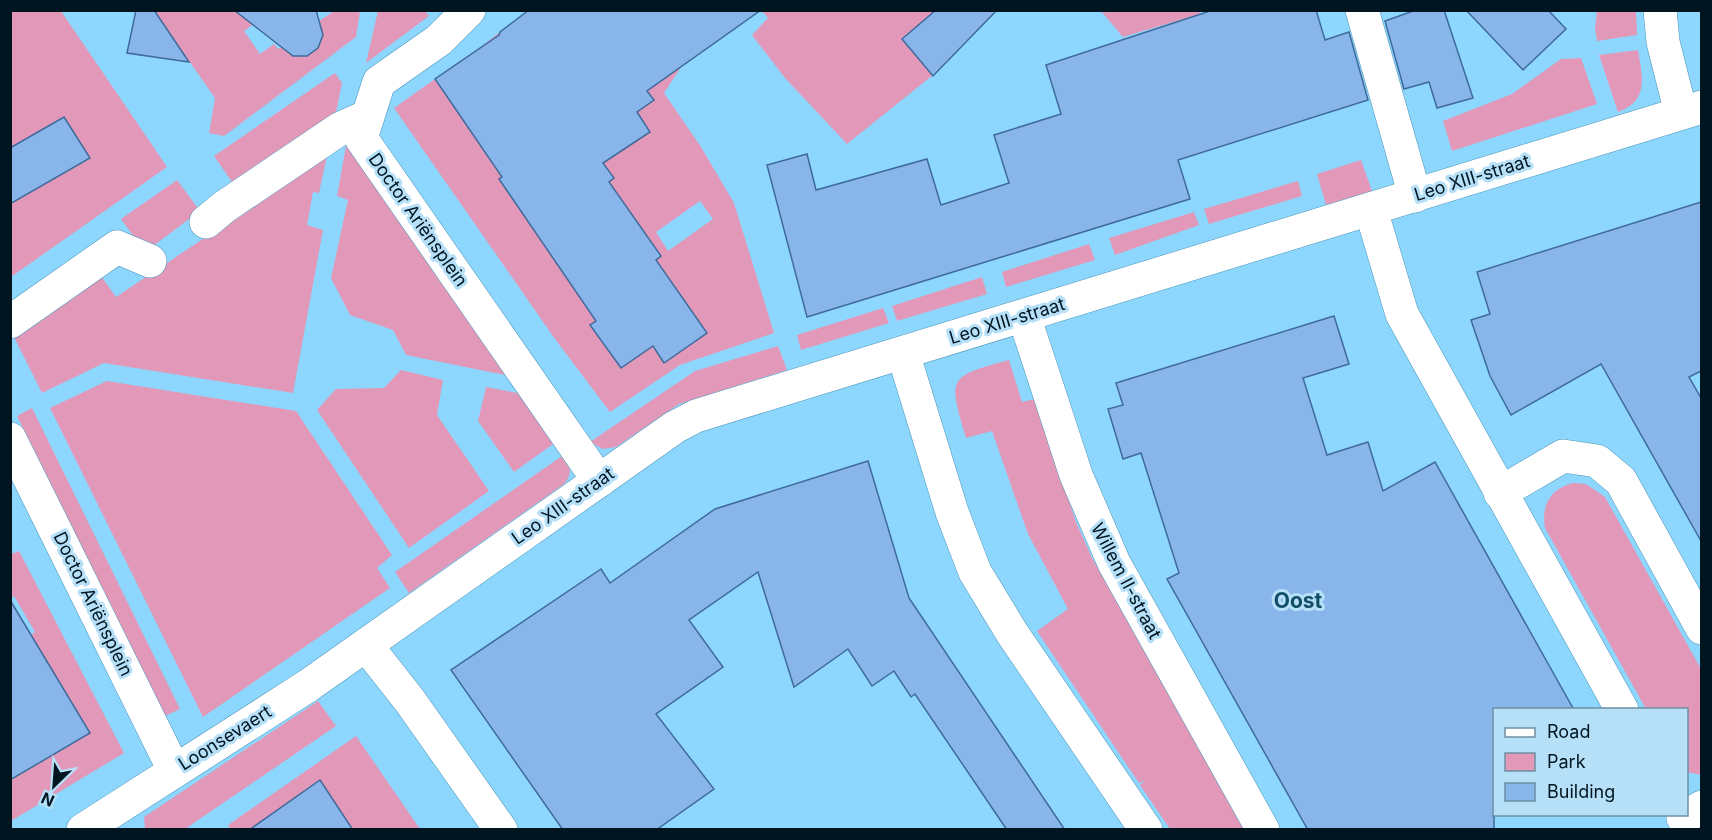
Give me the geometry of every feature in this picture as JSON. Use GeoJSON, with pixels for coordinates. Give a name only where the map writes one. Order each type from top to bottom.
{"type":"FeatureCollection","features":[{"type":"Feature","properties":{"kind":"street"},"geometry":{"type":"LineString","coordinates":[[1362,10],[1415,196]]}},
{"type":"Feature","properties":{"kind":"street"},"geometry":{"type":"LineString","coordinates":[[1660,10],[1663,42],[1691,110]]}},
{"type":"Feature","properties":{"kind":"street"},"geometry":{"type":"LineString","coordinates":[[206,222],[224,207],[341,128],[368,116],[379,82],[440,40],[464,12]]}},
{"type":"Feature","properties":{"kind":"street","name":"Leo XIII-straat"},"geometry":{"type":"LineString","coordinates":[[366,645],[675,427],[696,416],[1691,110]]}},
{"type":"Feature","properties":{"kind":"street","name":"Doctor Ariënsplein"},"geometry":{"type":"LineString","coordinates":[[368,116],[361,138],[599,481]]}},
{"type":"Feature","properties":{"kind":"street"},"geometry":{"type":"LineString","coordinates":[[1371,210],[1402,314],[1621,708]]}},
{"type":"Feature","properties":{"kind":"street"},"geometry":{"type":"LineString","coordinates":[[10,322],[117,247],[150,261]]}},
{"type":"Feature","properties":{"kind":"street","name":"Willem II-straat"},"geometry":{"type":"LineString","coordinates":[[1024,316],[1076,475],[1114,564],[1263,830]]}},
{"type":"Feature","properties":{"kind":"street"},"geometry":{"type":"LineString","coordinates":[[903,353],[952,512],[975,572],[1012,633],[1146,830]]}},
{"type":"Feature","properties":{"kind":"street","name":"Doctor Ariënsplein"},"geometry":{"type":"LineString","coordinates":[[10,439],[174,770]]}},
{"type":"Feature","properties":{"kind":"street"},"geometry":{"type":"LineString","coordinates":[[1500,493],[1563,456],[1597,461],[1621,481],[1701,628]]}},
{"type":"Feature","properties":{"kind":"street"},"geometry":{"type":"LineString","coordinates":[[366,645],[410,701],[501,830]]}},
{"type":"Feature","properties":{"kind":"street","name":"Loonsevaert"},"geometry":{"type":"LineString","coordinates":[[83,830],[309,685],[366,645]]}},
{"type":"Feature","properties":{"kind":"green space"},"geometry":{"type":"Polygon","coordinates":[[[1198,10],[1200,14],[1123,37],[1101,11],[1198,10]]]}},
{"type":"Feature","properties":{"kind":"green space"},"geometry":{"type":"Polygon","coordinates":[[[10,11],[61,11],[167,167],[11,277],[10,11]]]}},
{"type":"Feature","properties":{"kind":"green space"},"geometry":{"type":"Polygon","coordinates":[[[154,11],[251,11],[258,21],[244,31],[260,54],[274,44],[278,49],[282,47],[306,56],[315,49],[320,41],[319,21],[334,11],[360,11],[356,37],[224,136],[209,133],[215,98],[154,11]]]}},
{"type":"Feature","properties":{"kind":"green space"},"geometry":{"type":"Polygon","coordinates":[[[378,11],[425,11],[429,16],[366,63],[378,11]]]}},
{"type":"Feature","properties":{"kind":"green space"},"geometry":{"type":"Polygon","coordinates":[[[762,11],[947,11],[919,25],[902,38],[933,75],[847,144],[785,78],[752,35],[768,18],[762,11]]]}},
{"type":"Feature","properties":{"kind":"green space"},"geometry":{"type":"Polygon","coordinates":[[[1597,11],[1636,11],[1637,35],[1597,41],[1595,28],[1597,11]]]}},
{"type":"Feature","properties":{"kind":"green space"},"geometry":{"type":"Polygon","coordinates":[[[500,32],[499,36],[683,64],[664,93],[701,147],[734,203],[774,333],[680,365],[610,412],[555,339],[394,108],[435,79],[464,121],[473,53],[500,32]],[[646,89],[598,152],[612,157],[649,132],[637,112],[654,100],[646,89]],[[547,146],[499,179],[511,198],[560,164],[547,146]],[[700,201],[656,232],[668,251],[713,219],[700,201]],[[684,299],[611,310],[591,325],[653,346],[664,363],[707,333],[684,299]]]}},
{"type":"Feature","properties":{"kind":"green space"},"geometry":{"type":"Polygon","coordinates":[[[1638,50],[1642,86],[1635,101],[1618,112],[1599,55],[1638,50]]]}},
{"type":"Feature","properties":{"kind":"green space"},"geometry":{"type":"Polygon","coordinates":[[[1581,58],[1597,104],[1452,151],[1443,121],[1512,94],[1561,59],[1581,58]]]}},
{"type":"Feature","properties":{"kind":"green space"},"geometry":{"type":"Polygon","coordinates":[[[335,73],[342,83],[336,113],[232,182],[214,156],[335,73]]]}},
{"type":"Feature","properties":{"kind":"green space"},"geometry":{"type":"Polygon","coordinates":[[[347,140],[510,376],[406,355],[393,330],[350,315],[331,278],[348,200],[337,196],[347,140]]]}},
{"type":"Feature","properties":{"kind":"green space"},"geometry":{"type":"Polygon","coordinates":[[[327,156],[319,193],[313,192],[307,225],[323,230],[293,393],[104,363],[42,393],[14,337],[101,276],[116,297],[327,156]]]}},
{"type":"Feature","properties":{"kind":"green space"},"geometry":{"type":"Polygon","coordinates":[[[1361,160],[1372,191],[1326,205],[1317,174],[1361,160]]]}},
{"type":"Feature","properties":{"kind":"green space"},"geometry":{"type":"Polygon","coordinates":[[[177,180],[200,211],[145,252],[121,219],[177,180]]]}},
{"type":"Feature","properties":{"kind":"green space"},"geometry":{"type":"Polygon","coordinates":[[[1298,181],[1302,196],[1209,224],[1204,209],[1298,181]]]}},
{"type":"Feature","properties":{"kind":"green space"},"geometry":{"type":"Polygon","coordinates":[[[1194,212],[1199,225],[1115,255],[1109,238],[1194,212]]]}},
{"type":"Feature","properties":{"kind":"green space"},"geometry":{"type":"Polygon","coordinates":[[[1089,244],[1095,260],[1006,287],[1002,272],[1089,244]]]}},
{"type":"Feature","properties":{"kind":"green space"},"geometry":{"type":"Polygon","coordinates":[[[982,277],[987,294],[897,321],[892,306],[982,277]]]}},
{"type":"Feature","properties":{"kind":"green space"},"geometry":{"type":"Polygon","coordinates":[[[883,308],[889,323],[801,350],[797,335],[883,308]]]}},
{"type":"Feature","properties":{"kind":"green space"},"geometry":{"type":"Polygon","coordinates":[[[778,346],[787,370],[679,404],[616,447],[603,449],[590,442],[695,371],[778,346]]]}},
{"type":"Feature","properties":{"kind":"green space"},"geometry":{"type":"Polygon","coordinates":[[[1009,360],[1022,402],[1035,399],[1076,522],[1092,558],[1245,829],[1170,829],[1140,785],[1145,780],[1139,783],[1037,631],[1068,609],[1028,534],[992,431],[966,438],[956,402],[955,391],[963,376],[1009,360]]]}},
{"type":"Feature","properties":{"kind":"green space"},"geometry":{"type":"Polygon","coordinates":[[[401,370],[443,380],[437,415],[489,491],[409,548],[317,410],[336,389],[384,388],[401,370]]]}},
{"type":"Feature","properties":{"kind":"green space"},"geometry":{"type":"Polygon","coordinates":[[[107,381],[296,411],[392,555],[377,568],[390,588],[203,717],[50,408],[107,381]]]}},
{"type":"Feature","properties":{"kind":"green space"},"geometry":{"type":"Polygon","coordinates":[[[486,387],[523,394],[556,442],[514,472],[478,421],[486,387]]]}},
{"type":"Feature","properties":{"kind":"green space"},"geometry":{"type":"Polygon","coordinates":[[[32,408],[180,709],[165,716],[17,416],[32,408]]]}},
{"type":"Feature","properties":{"kind":"green space"},"geometry":{"type":"Polygon","coordinates":[[[565,454],[570,470],[569,477],[564,484],[409,593],[395,572],[565,454]]]}},
{"type":"Feature","properties":{"kind":"green space"},"geometry":{"type":"Polygon","coordinates":[[[1573,483],[1586,484],[1605,497],[1701,669],[1701,775],[1688,772],[1688,708],[1645,708],[1545,528],[1546,505],[1558,489],[1573,483]]]}},
{"type":"Feature","properties":{"kind":"green space"},"geometry":{"type":"Polygon","coordinates":[[[19,551],[124,753],[11,821],[10,758],[20,774],[90,733],[57,678],[11,705],[11,646],[35,632],[14,596],[11,598],[11,554],[19,551]]]}},
{"type":"Feature","properties":{"kind":"green space"},"geometry":{"type":"Polygon","coordinates":[[[318,701],[336,726],[185,829],[145,829],[144,817],[318,701]]]}},
{"type":"Feature","properties":{"kind":"green space"},"geometry":{"type":"Polygon","coordinates":[[[356,736],[420,829],[231,830],[228,825],[356,736]]]}},
{"type":"Feature","properties":{"kind":"building"},"geometry":{"type":"Polygon","coordinates":[[[136,10],[154,10],[189,62],[127,53],[136,10]]]}},
{"type":"Feature","properties":{"kind":"building"},"geometry":{"type":"Polygon","coordinates":[[[234,10],[316,10],[323,35],[318,48],[307,56],[293,56],[234,10]]]}},
{"type":"Feature","properties":{"kind":"building"},"geometry":{"type":"Polygon","coordinates":[[[529,10],[761,10],[647,91],[654,100],[637,112],[650,132],[603,163],[614,178],[609,182],[661,256],[656,260],[707,333],[664,363],[653,346],[621,368],[590,325],[596,321],[499,179],[502,177],[435,79],[499,35],[529,10]]]}},
{"type":"Feature","properties":{"kind":"building"},"geometry":{"type":"Polygon","coordinates":[[[936,10],[997,10],[933,76],[902,39],[936,10]]]}},
{"type":"Feature","properties":{"kind":"building"},"geometry":{"type":"Polygon","coordinates":[[[1213,10],[1316,10],[1325,40],[1349,32],[1368,100],[1178,160],[1190,199],[807,317],[767,165],[807,154],[816,190],[927,159],[941,205],[1009,183],[994,135],[1061,114],[1046,65],[1213,10]]]}},
{"type":"Feature","properties":{"kind":"building"},"geometry":{"type":"Polygon","coordinates":[[[1416,10],[1444,10],[1473,98],[1437,108],[1429,82],[1404,89],[1385,21],[1416,10]]]}},
{"type":"Feature","properties":{"kind":"building"},"geometry":{"type":"Polygon","coordinates":[[[1466,10],[1548,10],[1566,29],[1523,70],[1466,10]]]}},
{"type":"Feature","properties":{"kind":"building"},"geometry":{"type":"Polygon","coordinates":[[[64,117],[90,158],[10,204],[10,148],[64,117]]]}},
{"type":"Feature","properties":{"kind":"building"},"geometry":{"type":"Polygon","coordinates":[[[1701,202],[1701,371],[1689,377],[1701,398],[1701,541],[1601,364],[1511,415],[1490,376],[1471,320],[1490,314],[1477,272],[1701,202]]]}},
{"type":"Feature","properties":{"kind":"building"},"geometry":{"type":"Polygon","coordinates":[[[1334,316],[1349,364],[1303,378],[1327,455],[1368,442],[1383,491],[1435,462],[1573,708],[1493,708],[1494,830],[1308,830],[1167,579],[1179,573],[1141,453],[1123,459],[1108,409],[1123,405],[1116,383],[1334,316]]]}},
{"type":"Feature","properties":{"kind":"building"},"geometry":{"type":"Polygon","coordinates":[[[868,461],[909,598],[1065,830],[1007,830],[915,694],[911,697],[894,671],[872,686],[848,649],[794,687],[758,572],[689,620],[723,667],[656,714],[714,789],[656,830],[563,830],[451,670],[601,569],[610,583],[715,509],[868,461]]]}},
{"type":"Feature","properties":{"kind":"building"},"geometry":{"type":"Polygon","coordinates":[[[10,600],[90,733],[10,780],[10,600]]]}},
{"type":"Feature","properties":{"kind":"building"},"geometry":{"type":"Polygon","coordinates":[[[320,780],[353,830],[249,830],[320,780]]]}},
{"type":"Feature","properties":{"kind":"district","name":"Oost"},"geometry":{"type":"Point","coordinates":[1298,601]}}]}
